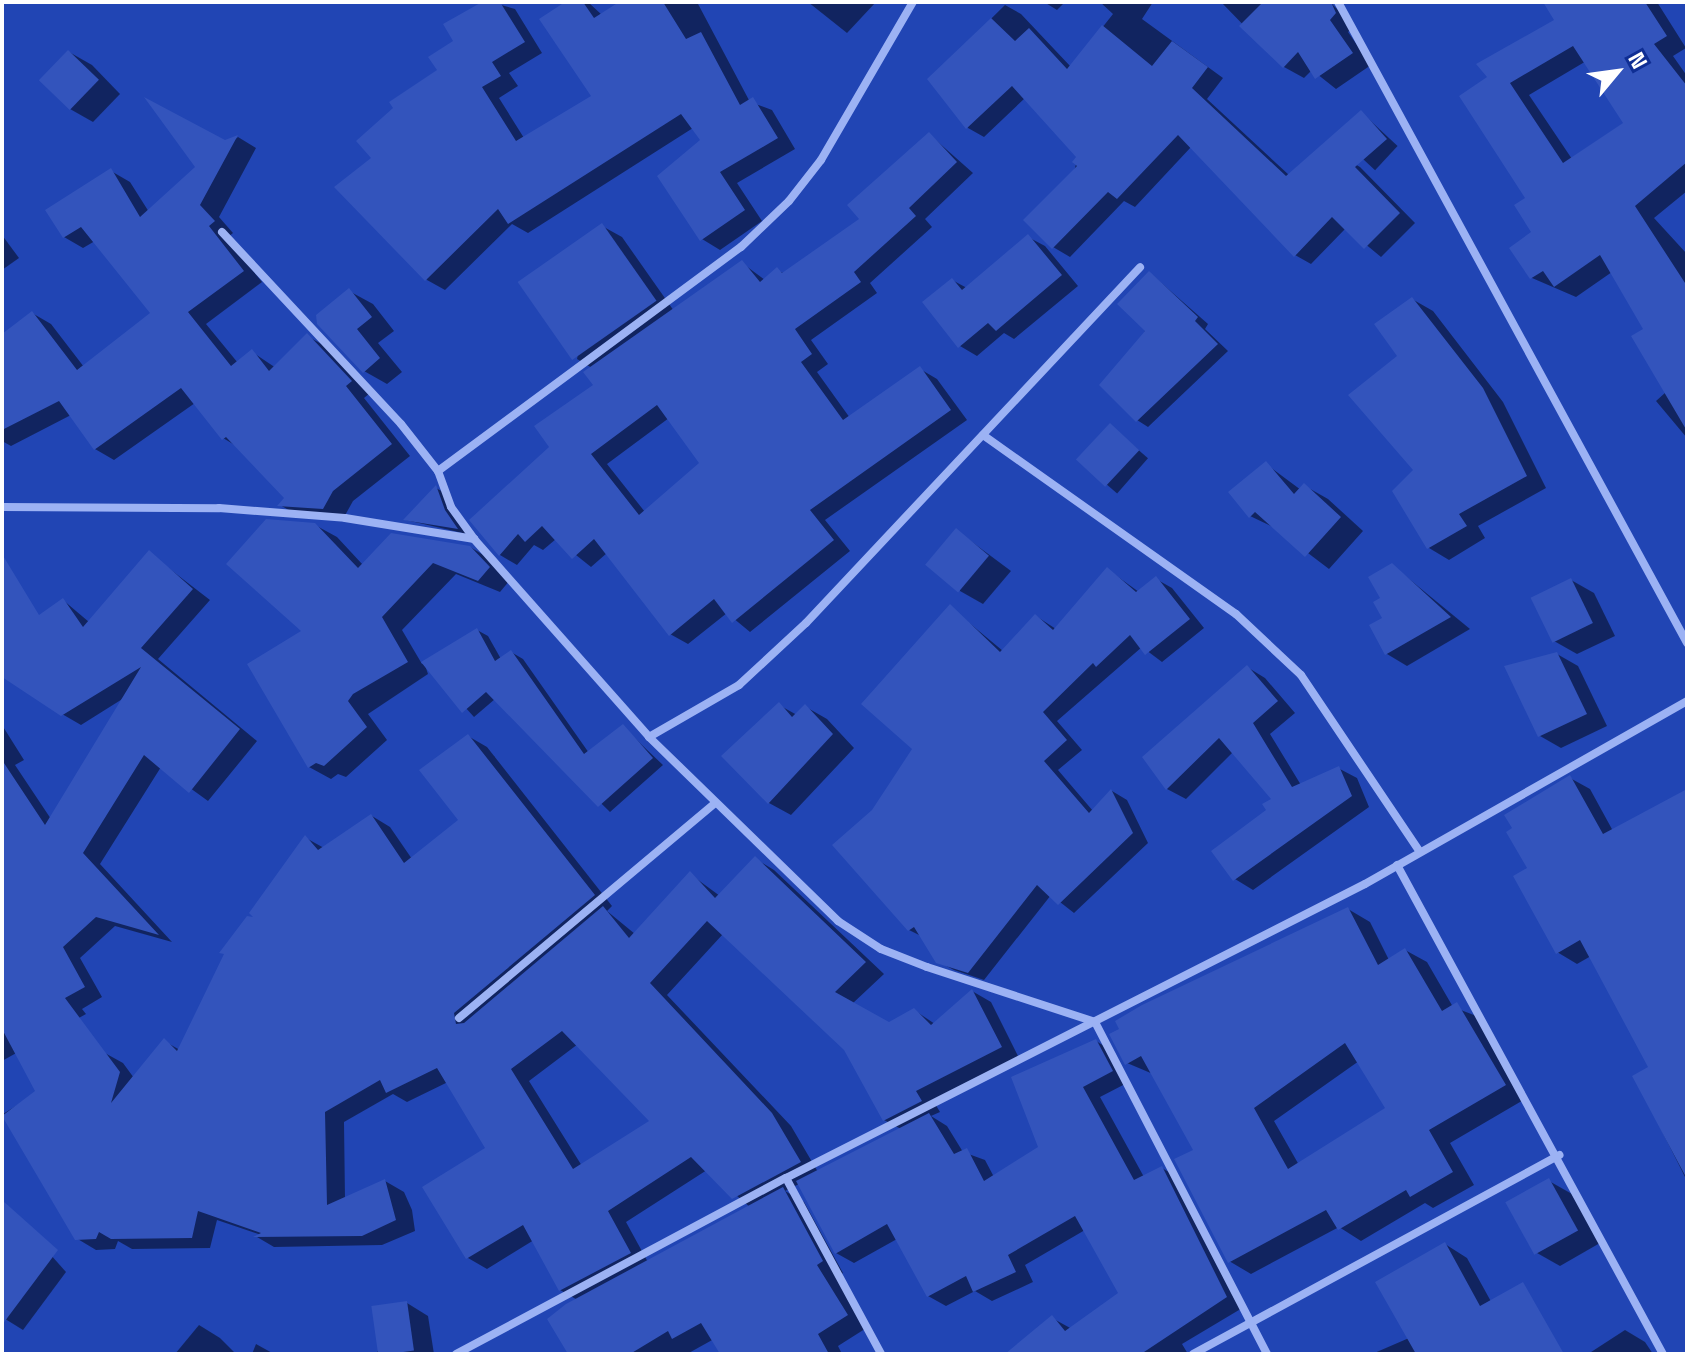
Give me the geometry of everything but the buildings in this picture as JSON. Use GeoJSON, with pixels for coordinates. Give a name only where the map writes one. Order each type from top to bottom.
{"type":"FeatureCollection","features":[{"type":"Feature","properties":{"kind":"street"},"geometry":{"type":"LineString","coordinates":[[438,471],[741,247],[789,201],[821,160],[913,2]]}},
{"type":"Feature","properties":{"kind":"street"},"geometry":{"type":"LineString","coordinates":[[1338,2],[1687,641]]}},
{"type":"Feature","properties":{"kind":"street"},"geometry":{"type":"LineString","coordinates":[[222,232],[355,371],[438,471],[451,507],[474,539],[649,737],[838,921],[881,949],[1095,1022],[1267,1354]]}},
{"type":"Feature","properties":{"kind":"street"},"geometry":{"type":"LineString","coordinates":[[649,737],[739,685],[806,623],[1140,267]]}},
{"type":"Feature","properties":{"kind":"street"},"geometry":{"type":"LineString","coordinates":[[983,435],[1236,614],[1301,675],[1420,852]]}},
{"type":"Feature","properties":{"kind":"street"},"geometry":{"type":"LineString","coordinates":[[2,507],[219,508],[345,518],[474,539]]}},
{"type":"Feature","properties":{"kind":"street"},"geometry":{"type":"LineString","coordinates":[[456,1354],[786,1178],[1397,865],[1687,701]]}},
{"type":"Feature","properties":{"kind":"street"},"geometry":{"type":"LineString","coordinates":[[459,1018],[715,803]]}},
{"type":"Feature","properties":{"kind":"street"},"geometry":{"type":"LineString","coordinates":[[1397,865],[1559,1155],[1663,1354]]}},
{"type":"Feature","properties":{"kind":"street"},"geometry":{"type":"LineString","coordinates":[[1193,1354],[1559,1155]]}},
{"type":"Feature","properties":{"kind":"street"},"geometry":{"type":"LineString","coordinates":[[786,1178],[881,1354]]}},
{"type":"Feature","properties":{"kind":"shaded area"},"geometry":{"type":"Polygon","coordinates":[[[2,2],[1687,2],[1687,1354],[2,1354],[2,2]]]}}]}
